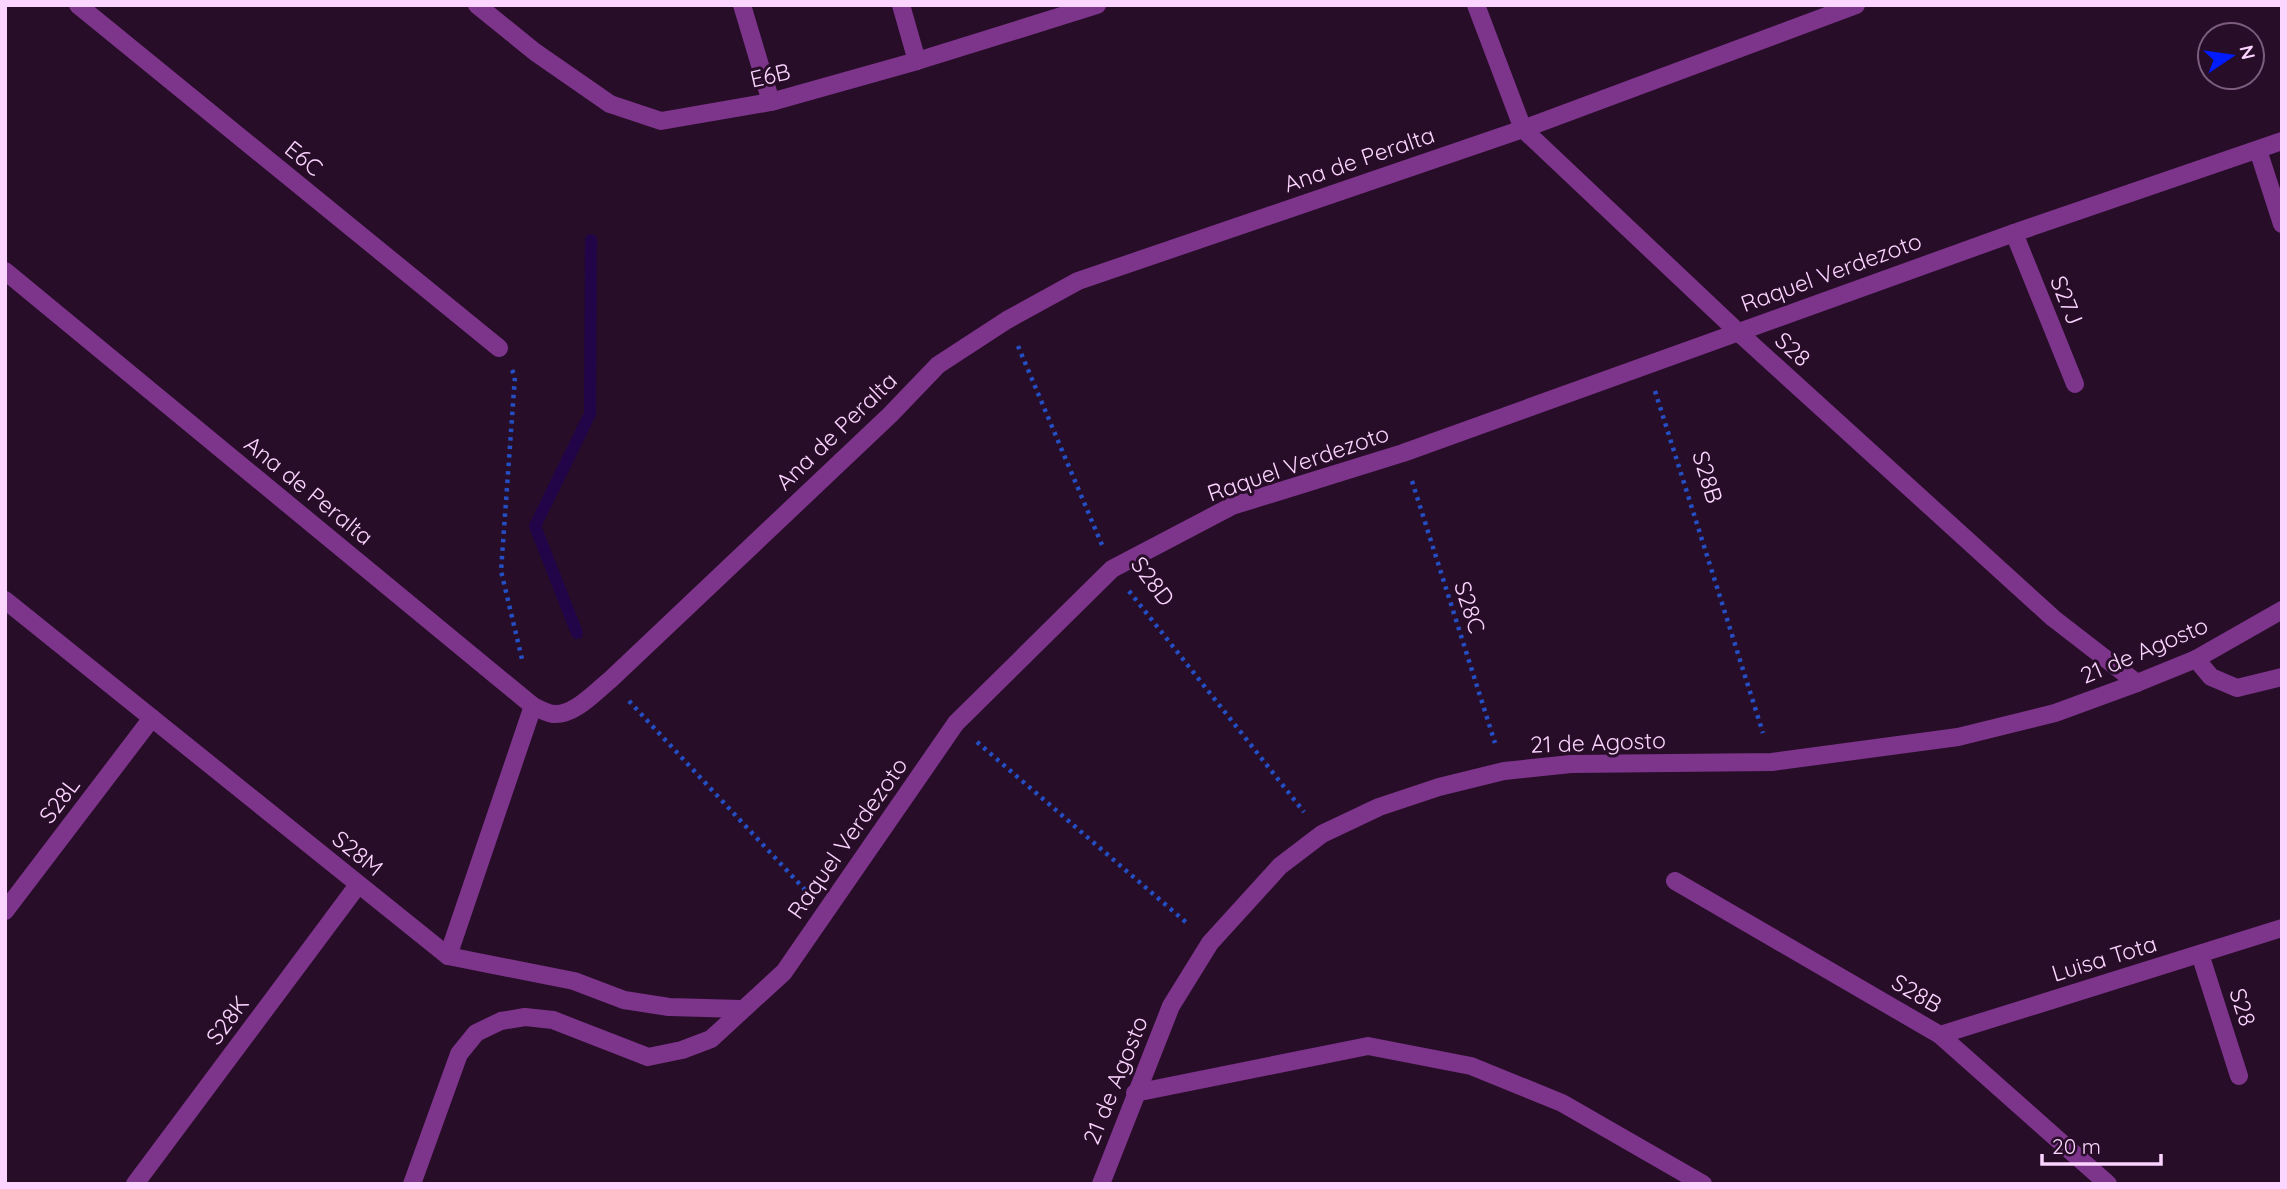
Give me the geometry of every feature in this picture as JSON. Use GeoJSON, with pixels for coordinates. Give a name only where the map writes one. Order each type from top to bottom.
{"type":"FeatureCollection","features":[{"type":"Feature","properties":{"kind":"street","name":"E6C"},"geometry":{"type":"LineString","coordinates":[[78,5],[499,348]]}},
{"type":"Feature","properties":{"kind":"street","name":"E6B"},"geometry":{"type":"LineString","coordinates":[[477,5],[536,52],[610,104],[661,121],[771,102],[917,61],[1097,5]]}},
{"type":"Feature","properties":{"kind":"street"},"geometry":{"type":"LineString","coordinates":[[742,5],[771,102]]}},
{"type":"Feature","properties":{"kind":"street"},"geometry":{"type":"LineString","coordinates":[[901,5],[917,61]]}},
{"type":"Feature","properties":{"kind":"street","name":"S28"},"geometry":{"type":"LineString","coordinates":[[1476,5],[1523,129],[1737,331],[2053,618],[2137,683]]}},
{"type":"Feature","properties":{"kind":"street","name":"Ana de Peralta"},"geometry":{"type":"LineString","coordinates":[[5,271],[533,706],[550,714],[562,714],[610,680],[890,415],[937,365],[1007,320],[1078,281],[1523,129],[1856,5]]}},
{"type":"Feature","properties":{"kind":"street","name":"Raquel Verdezoto"},"geometry":{"type":"LineString","coordinates":[[412,1184],[459,1054],[476,1033],[501,1021],[525,1017],[553,1020],[648,1057],[711,1040],[741,1009],[784,972],[956,723],[1112,569],[1232,506],[1403,453],[1648,366],[1737,331],[2282,141]]}},
{"type":"Feature","properties":{"kind":"street"},"geometry":{"type":"LineString","coordinates":[[2258,150],[2282,224]]}},
{"type":"Feature","properties":{"kind":"street","name":"S27J"},"geometry":{"type":"LineString","coordinates":[[2014,233],[2075,384]]}},
{"type":"Feature","properties":{"kind":"street","name":"S28M"},"geometry":{"type":"LineString","coordinates":[[5,600],[448,956],[574,981],[624,1000],[669,1007],[741,1009]]}},
{"type":"Feature","properties":{"kind":"street","name":"21 de Agosto"},"geometry":{"type":"LineString","coordinates":[[1101,1184],[1171,1006],[1210,943],[1280,866],[1322,835],[1391,803],[1438,787],[1504,771],[1571,764],[1772,762],[1958,737],[2055,713],[2137,683],[2196,659],[2282,610]]}},
{"type":"Feature","properties":{"kind":"street"},"geometry":{"type":"LineString","coordinates":[[2196,659],[2211,677],[2237,688],[2282,677]]}},
{"type":"Feature","properties":{"kind":"street"},"geometry":{"type":"LineString","coordinates":[[448,956],[533,706]]}},
{"type":"Feature","properties":{"kind":"street","name":"S28L"},"geometry":{"type":"LineString","coordinates":[[5,911],[152,719]]}},
{"type":"Feature","properties":{"kind":"street","name":"S28B"},"geometry":{"type":"LineString","coordinates":[[1675,881],[1940,1035],[2108,1184]]}},
{"type":"Feature","properties":{"kind":"street","name":"S28K"},"geometry":{"type":"LineString","coordinates":[[135,1184],[358,885]]}},
{"type":"Feature","properties":{"kind":"street","name":"Luisa Tota"},"geometry":{"type":"LineString","coordinates":[[1940,1035],[2282,928]]}},
{"type":"Feature","properties":{"kind":"street","name":"S28"},"geometry":{"type":"LineString","coordinates":[[2200,954],[2239,1076]]}},
{"type":"Feature","properties":{"kind":"street"},"geometry":{"type":"LineString","coordinates":[[1135,1093],[1368,1046],[1471,1066],[1539,1094],[1573,1110],[1703,1184]]}},
{"type":"Feature","properties":{"kind":"path","name":"S28D"},"geometry":{"type":"LineString","coordinates":[[1007,320],[1112,569],[1322,835]]}},
{"type":"Feature","properties":{"kind":"path"},"geometry":{"type":"LineString","coordinates":[[499,348],[515,376],[501,571],[533,706]]}},
{"type":"Feature","properties":{"kind":"path","name":"S28B"},"geometry":{"type":"LineString","coordinates":[[1648,366],[1772,762]]}},
{"type":"Feature","properties":{"kind":"path","name":"S28C"},"geometry":{"type":"LineString","coordinates":[[1403,453],[1504,771]]}},
{"type":"Feature","properties":{"kind":"path"},"geometry":{"type":"LineString","coordinates":[[610,680],[826,913]]}},
{"type":"Feature","properties":{"kind":"path"},"geometry":{"type":"LineString","coordinates":[[956,723],[1210,943]]}},
{"type":"Feature","properties":{"kind":"waterway"},"geometry":{"type":"LineString","coordinates":[[577,633],[535,526],[590,414],[591,240]]}}]}
